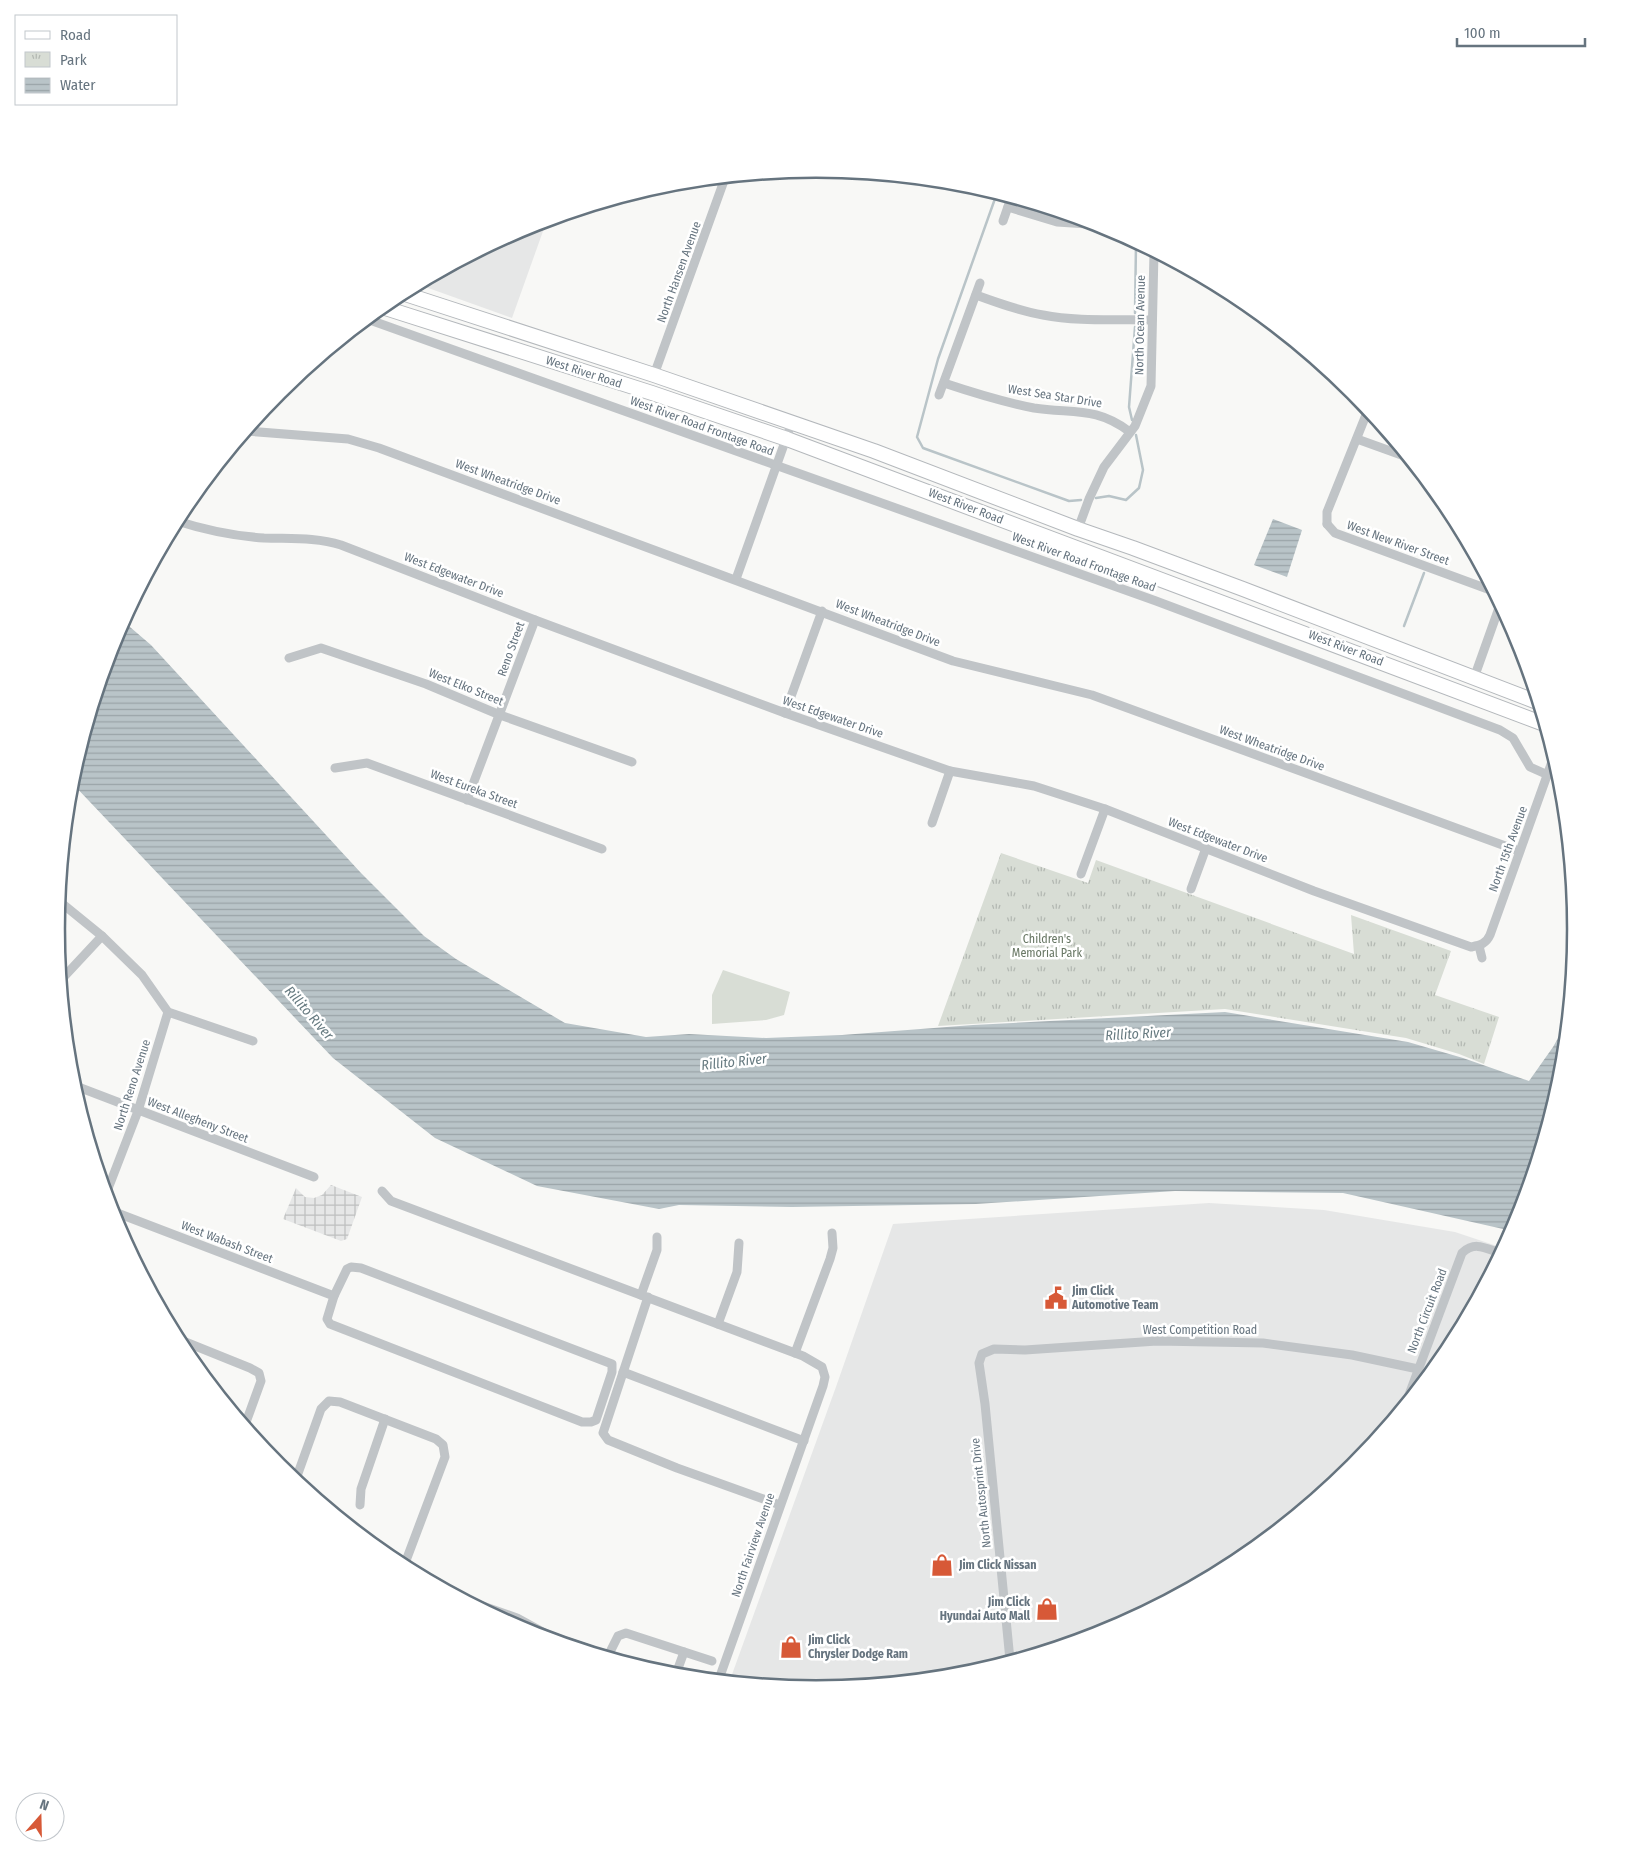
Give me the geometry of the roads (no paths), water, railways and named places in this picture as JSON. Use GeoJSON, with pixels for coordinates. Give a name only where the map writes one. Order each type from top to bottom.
{"type":"FeatureCollection","features":[{"type":"Feature","properties":{"kind":"main road","name":"West River Road"},"geometry":{"type":"LineString","coordinates":[[412,296],[654,375],[874,451],[1078,529],[1190,569],[1531,700]]}},
{"type":"Feature","properties":{"kind":"main road","name":"West River Road"},"geometry":{"type":"LineString","coordinates":[[392,309],[652,393],[787,439],[1537,721]]}},
{"type":"Feature","properties":{"kind":"street","name":"North Hansen Avenue"},"geometry":{"type":"LineString","coordinates":[[654,375],[724,183]]}},
{"type":"Feature","properties":{"kind":"street"},"geometry":{"type":"LineString","coordinates":[[1003,221],[1009,203]]}},
{"type":"Feature","properties":{"kind":"street"},"geometry":{"type":"LineString","coordinates":[[1008,207],[1057,222],[1073,223]]}},
{"type":"Feature","properties":{"kind":"street","name":"North Ocean Avenue"},"geometry":{"type":"LineString","coordinates":[[1078,529],[1089,499],[1104,468],[1139,418],[1151,386],[1154,258]]}},
{"type":"Feature","properties":{"kind":"street"},"geometry":{"type":"LineString","coordinates":[[940,395],[980,283]]}},
{"type":"Feature","properties":{"kind":"street"},"geometry":{"type":"LineString","coordinates":[[976,295],[1022,311],[1045,316],[1152,320]]}},
{"type":"Feature","properties":{"kind":"street","name":"West River Road Frontage Road"},"geometry":{"type":"LineString","coordinates":[[375,322],[1147,598],[1500,730],[1513,738],[1530,767],[1548,775]]}},
{"type":"Feature","properties":{"kind":"street","name":"West Sea Star Drive"},"geometry":{"type":"LineString","coordinates":[[944,383],[1011,403],[1036,408],[1096,414],[1118,423],[1130,432]]}},
{"type":"Feature","properties":{"kind":"street"},"geometry":{"type":"LineString","coordinates":[[1366,417],[1357,439],[1398,454]]}},
{"type":"Feature","properties":{"kind":"street"},"geometry":{"type":"LineString","coordinates":[[736,579],[778,466],[792,422]]}},
{"type":"Feature","properties":{"kind":"street","name":"West Wheatridge Drive"},"geometry":{"type":"LineString","coordinates":[[252,432],[348,440],[379,448],[953,661],[1092,695],[1519,851]]}},
{"type":"Feature","properties":{"kind":"street","name":"West New River Street"},"geometry":{"type":"LineString","coordinates":[[1357,439],[1323,525],[1335,533],[1486,588]]}},
{"type":"Feature","properties":{"kind":"street","name":"West Edgewater Drive"},"geometry":{"type":"LineString","coordinates":[[185,523],[246,536],[308,538],[335,543],[784,713],[950,771],[1034,786],[1105,810],[1461,945],[1479,946]]}},
{"type":"Feature","properties":{"kind":"street"},"geometry":{"type":"LineString","coordinates":[[784,713],[822,611]]}},
{"type":"Feature","properties":{"kind":"street"},"geometry":{"type":"LineString","coordinates":[[1474,678],[1497,612]]}},
{"type":"Feature","properties":{"kind":"street","name":"Reno Street"},"geometry":{"type":"LineString","coordinates":[[467,800],[535,620]]}},
{"type":"Feature","properties":{"kind":"street","name":"West Elko Street"},"geometry":{"type":"LineString","coordinates":[[289,658],[321,648],[426,684],[500,715],[632,762]]}},
{"type":"Feature","properties":{"kind":"street","name":"West Eureka Street"},"geometry":{"type":"LineString","coordinates":[[335,768],[367,763],[602,849]]}},
{"type":"Feature","properties":{"kind":"street","name":"North 15th Avenue"},"geometry":{"type":"LineString","coordinates":[[1479,946],[1487,941],[1490,935],[1550,769]]}},
{"type":"Feature","properties":{"kind":"street"},"geometry":{"type":"LineString","coordinates":[[932,822],[950,771]]}},
{"type":"Feature","properties":{"kind":"street"},"geometry":{"type":"LineString","coordinates":[[1081,874],[1105,810]]}},
{"type":"Feature","properties":{"kind":"street"},"geometry":{"type":"LineString","coordinates":[[1191,889],[1206,848]]}},
{"type":"Feature","properties":{"kind":"street"},"geometry":{"type":"LineString","coordinates":[[66,907],[102,936],[142,975],[168,1012],[253,1042]]}},
{"type":"Feature","properties":{"kind":"street"},"geometry":{"type":"LineString","coordinates":[[67,974],[102,936]]}},
{"type":"Feature","properties":{"kind":"street"},"geometry":{"type":"LineString","coordinates":[[1479,946],[1482,958]]}},
{"type":"Feature","properties":{"kind":"street","name":"North Reno Avenue"},"geometry":{"type":"LineString","coordinates":[[110,1184],[138,1111],[168,1012]]}},
{"type":"Feature","properties":{"kind":"street","name":"West Allegheny Street"},"geometry":{"type":"LineString","coordinates":[[82,1088],[314,1177]]}},
{"type":"Feature","properties":{"kind":"street"},"geometry":{"type":"LineString","coordinates":[[382,1191],[391,1201],[795,1353],[834,1248],[832,1233]]}},
{"type":"Feature","properties":{"kind":"street","name":"West Wabash Street"},"geometry":{"type":"LineString","coordinates":[[121,1215],[334,1296]]}},
{"type":"Feature","properties":{"kind":"street"},"geometry":{"type":"LineString","coordinates":[[656,1238],[657,1250],[623,1372],[603,1433],[608,1440],[677,1468],[780,1505]]}},
{"type":"Feature","properties":{"kind":"street"},"geometry":{"type":"LineString","coordinates":[[718,1324],[737,1272],[739,1243]]}},
{"type":"Feature","properties":{"kind":"street","name":"North Circuit Road"},"geometry":{"type":"LineString","coordinates":[[1412,1386],[1462,1253],[1468,1247],[1483,1247],[1494,1251]]}},
{"type":"Feature","properties":{"kind":"street"},"geometry":{"type":"LineString","coordinates":[[351,1267],[361,1268],[612,1364],[612,1372],[596,1420],[582,1422],[330,1324],[327,1319],[334,1296],[347,1269],[351,1267]]}},
{"type":"Feature","properties":{"kind":"street","name":"West Competition Road"},"geometry":{"type":"LineString","coordinates":[[982,1354],[994,1349],[1025,1350],[1157,1342],[1263,1343],[1352,1354],[1418,1369]]}},
{"type":"Feature","properties":{"kind":"street"},"geometry":{"type":"LineString","coordinates":[[192,1345],[250,1368],[259,1374],[261,1381],[248,1420]]}},
{"type":"Feature","properties":{"kind":"street","name":"North Fairview Avenue"},"geometry":{"type":"LineString","coordinates":[[721,1673],[823,1386],[824,1372],[822,1367],[795,1353]]}},
{"type":"Feature","properties":{"kind":"street","name":"North Autosprint Drive"},"geometry":{"type":"LineString","coordinates":[[982,1354],[979,1363],[985,1404],[1009,1654]]}},
{"type":"Feature","properties":{"kind":"street"},"geometry":{"type":"LineString","coordinates":[[623,1372],[804,1440]]}},
{"type":"Feature","properties":{"kind":"street"},"geometry":{"type":"LineString","coordinates":[[299,1473],[321,1409],[329,1402],[340,1402],[436,1439],[443,1445],[445,1457],[407,1558]]}},
{"type":"Feature","properties":{"kind":"street"},"geometry":{"type":"LineString","coordinates":[[360,1505],[360,1489],[384,1419]]}},
{"type":"Feature","properties":{"kind":"street"},"geometry":{"type":"LineString","coordinates":[[611,1651],[618,1636],[626,1633],[712,1661]]}},
{"type":"Feature","properties":{"kind":"street"},"geometry":{"type":"LineString","coordinates":[[679,1667],[684,1652]]}},
{"type":"Feature","properties":{"kind":"water"},"geometry":{"type":"Polygon","coordinates":[[[1273,519],[1302,530],[1287,577],[1254,565],[1273,519]]]}},
{"type":"Feature","properties":{"kind":"water","name":"Rillito River"},"geometry":{"type":"Polygon","coordinates":[[[129,626],[151,645],[361,873],[424,936],[456,959],[565,1023],[646,1037],[689,1034],[766,1038],[1225,1012],[1408,1042],[1463,1058],[1529,1081],[1560,1035],[1553,1075],[1541,1123],[1527,1170],[1504,1229],[1343,1193],[1175,1191],[976,1204],[792,1207],[679,1205],[659,1209],[537,1186],[435,1138],[333,1058],[78,789],[105,687],[129,626]]]}},
{"type":"Feature","properties":{"kind":"waterway"},"geometry":{"type":"LineString","coordinates":[[995,199],[938,359],[917,437],[923,448],[1069,501],[1081,500]]}},
{"type":"Feature","properties":{"kind":"waterway"},"geometry":{"type":"LineString","coordinates":[[1135,313],[1136,250]]}},
{"type":"Feature","properties":{"kind":"waterway"},"geometry":{"type":"LineString","coordinates":[[1132,420],[1129,407],[1135,327]]}},
{"type":"Feature","properties":{"kind":"waterway"},"geometry":{"type":"LineString","coordinates":[[1096,498],[1109,496],[1126,500],[1139,488],[1143,470],[1136,435]]}},
{"type":"Feature","properties":{"kind":"waterway"},"geometry":{"type":"LineString","coordinates":[[1404,626],[1424,573]]}},
{"type":"Feature","properties":{"kind":"place","name":"Jim Click Automotive Team"},"geometry":{"type":"Point","coordinates":[1056,1298]}},
{"type":"Feature","properties":{"kind":"place","name":"Jim Click Nissan"},"geometry":{"type":"Point","coordinates":[942,1565]}},
{"type":"Feature","properties":{"kind":"place","name":"Jim Click Hyundai Auto Mall"},"geometry":{"type":"Point","coordinates":[1047,1609]}},
{"type":"Feature","properties":{"kind":"place","name":"Jim Click Chrysler Dodge Ram"},"geometry":{"type":"Point","coordinates":[791,1647]}},
{"type":"Feature","properties":{"kind":"park label","name":"Children's Memorial Park"},"geometry":{"type":"Point","coordinates":[1047,946]}}]}
